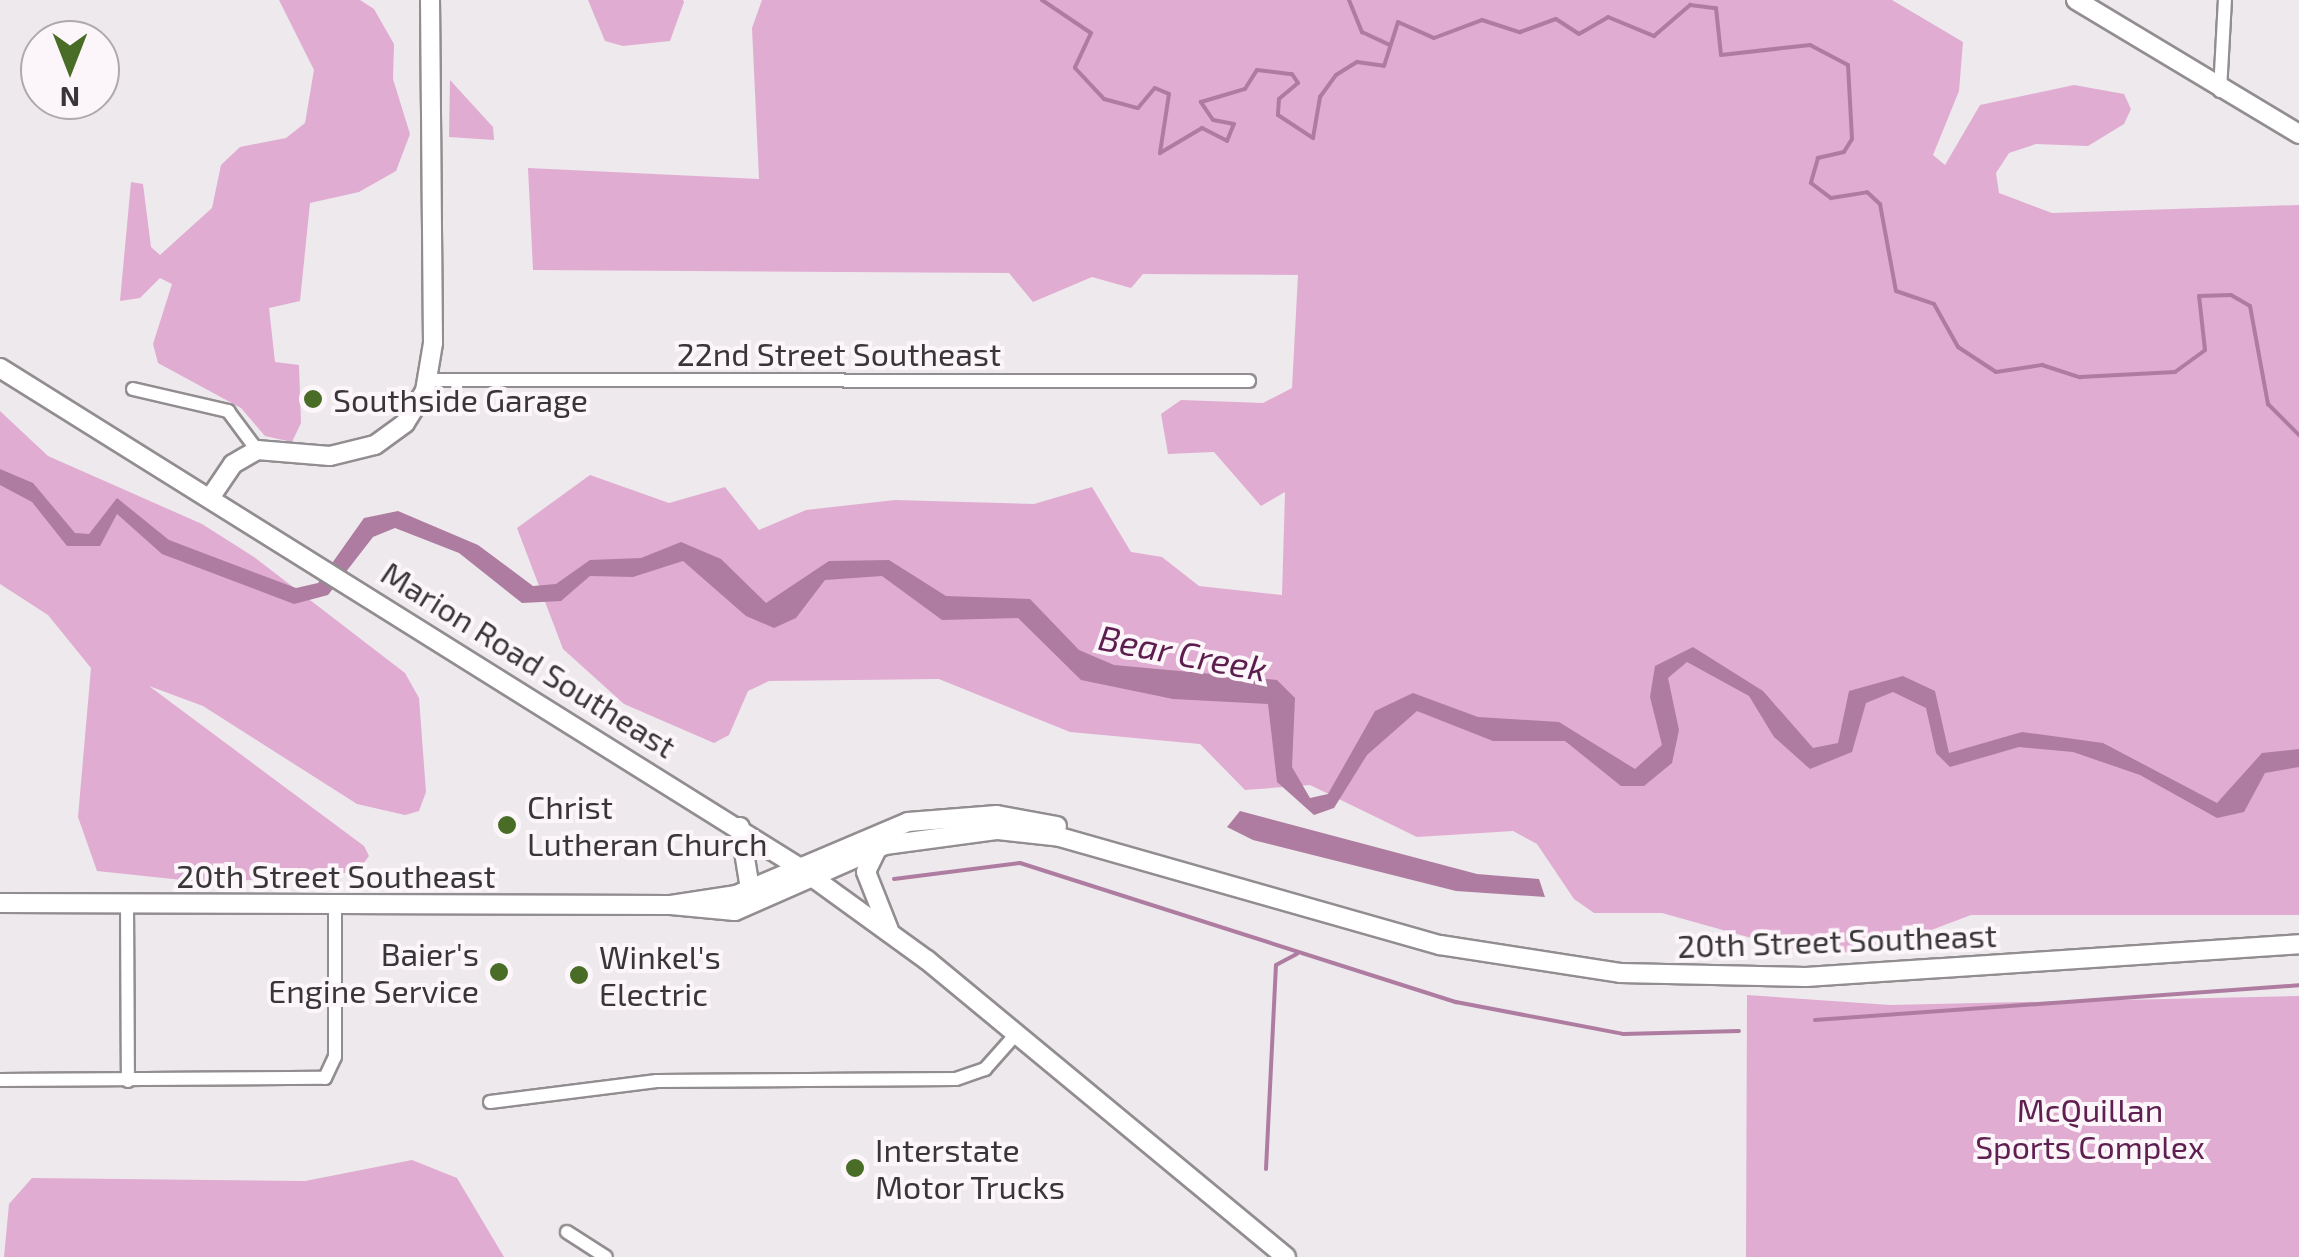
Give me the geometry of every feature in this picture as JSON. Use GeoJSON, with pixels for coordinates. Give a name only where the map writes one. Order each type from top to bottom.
{"type":"FeatureCollection","features":[{"type":"Feature","properties":{"kind":"street"},"geometry":{"type":"LineString","coordinates":[[210,498],[233,464],[258,450],[364,450],[404,423],[428,380],[430,0]]}},
{"type":"Feature","properties":{"kind":"street"},"geometry":{"type":"LineString","coordinates":[[2076,0],[2220,91],[2299,134]]}},
{"type":"Feature","properties":{"kind":"street"},"geometry":{"type":"LineString","coordinates":[[2220,91],[2225,0]]}},
{"type":"Feature","properties":{"kind":"street","name":"Marion Road Southeast"},"geometry":{"type":"LineString","coordinates":[[0,368],[797,866],[890,932],[1017,1032],[1283,1256]]}},
{"type":"Feature","properties":{"kind":"street","name":"22nd Street Southeast"},"geometry":{"type":"LineString","coordinates":[[428,380],[1249,381]]}},
{"type":"Feature","properties":{"kind":"street"},"geometry":{"type":"LineString","coordinates":[[133,388],[228,412],[258,450]]}},
{"type":"Feature","properties":{"kind":"street","name":"20th Street Southeast"},"geometry":{"type":"LineString","coordinates":[[671,906],[750,889],[908,822],[998,815],[1459,949],[1667,976],[1806,977],[2299,944]]}},
{"type":"Feature","properties":{"kind":"street"},"geometry":{"type":"LineString","coordinates":[[740,827],[750,889]]}},
{"type":"Feature","properties":{"kind":"street","name":"20th Street Southeast"},"geometry":{"type":"LineString","coordinates":[[0,903],[671,906],[735,912],[877,848],[937,833],[1025,832],[1209,878]]}},
{"type":"Feature","properties":{"kind":"street"},"geometry":{"type":"LineString","coordinates":[[877,848],[866,872],[890,932]]}},
{"type":"Feature","properties":{"kind":"street"},"geometry":{"type":"LineString","coordinates":[[128,904],[128,1081]]}},
{"type":"Feature","properties":{"kind":"street"},"geometry":{"type":"LineString","coordinates":[[0,1080],[326,1078],[334,1064],[335,904]]}},
{"type":"Feature","properties":{"kind":"street"},"geometry":{"type":"LineString","coordinates":[[490,1102],[657,1082],[956,1079],[985,1069],[1017,1032]]}},
{"type":"Feature","properties":{"kind":"street"},"geometry":{"type":"LineString","coordinates":[[567,1232],[606,1257]]}},
{"type":"Feature","properties":{"kind":"green space"},"geometry":{"type":"Polygon","coordinates":[[[279,0],[360,0],[374,9],[394,44],[393,79],[410,134],[396,171],[359,192],[310,203],[300,301],[269,308],[275,362],[299,365],[301,423],[292,442],[265,436],[241,408],[158,363],[153,344],[172,284],[160,278],[140,298],[120,301],[131,182],[143,184],[151,247],[160,255],[212,208],[221,165],[240,147],[286,138],[305,123],[314,70],[279,0]]]}},
{"type":"Feature","properties":{"kind":"green space"},"geometry":{"type":"Polygon","coordinates":[[[588,0],[684,2],[670,41],[623,46],[605,41],[588,0]]]}},
{"type":"Feature","properties":{"kind":"green space"},"geometry":{"type":"Polygon","coordinates":[[[762,0],[1892,0],[1963,42],[1959,91],[1933,155],[1945,165],[1980,105],[2074,85],[2124,94],[2131,109],[2124,124],[2088,146],[2036,144],[2009,153],[1996,173],[1999,193],[2052,213],[2299,205],[2299,915],[1971,915],[1873,952],[1805,953],[1662,913],[1594,913],[1574,899],[1537,844],[1513,831],[1417,837],[1310,785],[1245,790],[1200,744],[1070,732],[939,679],[769,681],[748,691],[729,735],[714,743],[624,704],[563,649],[517,528],[590,475],[669,503],[725,487],[759,530],[806,510],[895,500],[1034,504],[1092,487],[1131,552],[1162,557],[1199,586],[1282,595],[1285,492],[1261,506],[1214,452],[1168,454],[1161,414],[1181,400],[1263,403],[1292,388],[1298,275],[1143,274],[1131,288],[1092,277],[1033,302],[1009,273],[533,270],[528,168],[759,179],[752,28],[762,0]]]}},
{"type":"Feature","properties":{"kind":"green space"},"geometry":{"type":"Polygon","coordinates":[[[450,80],[493,127],[494,140],[449,137],[450,80]]]}},
{"type":"Feature","properties":{"kind":"green space"},"geometry":{"type":"Polygon","coordinates":[[[0,411],[48,456],[202,524],[254,557],[405,673],[419,698],[426,792],[419,811],[405,815],[357,804],[203,706],[149,686],[364,846],[369,856],[357,872],[211,883],[97,871],[78,817],[91,668],[48,615],[0,584],[0,411]]]}},
{"type":"Feature","properties":{"kind":"green space","name":"McQuillan Sports Complex"},"geometry":{"type":"Polygon","coordinates":[[[1747,995],[1890,1005],[2299,996],[2299,1257],[1746,1257],[1747,995]]]}},
{"type":"Feature","properties":{"kind":"green space"},"geometry":{"type":"Polygon","coordinates":[[[412,1160],[457,1178],[504,1257],[4,1257],[9,1204],[32,1178],[305,1181],[412,1160]]]}},
{"type":"Feature","properties":{"kind":"shaded area"},"geometry":{"type":"Polygon","coordinates":[[[0,469],[33,483],[75,533],[89,534],[117,498],[169,540],[296,588],[318,583],[364,518],[398,511],[478,545],[533,586],[556,584],[590,560],[641,558],[681,542],[721,559],[766,603],[829,561],[889,560],[946,596],[1030,599],[1079,650],[1114,665],[1277,680],[1295,698],[1292,767],[1310,798],[1328,794],[1375,711],[1413,693],[1478,717],[1559,722],[1635,769],[1662,745],[1650,697],[1655,666],[1693,647],[1763,691],[1813,748],[1838,743],[1849,691],[1903,676],[1935,691],[1949,753],[2022,732],[2103,743],[2217,803],[2262,753],[2299,749],[2299,767],[2265,773],[2244,812],[2217,818],[2140,775],[2073,752],[2019,747],[1950,767],[1936,753],[1926,708],[1893,692],[1866,703],[1852,752],[1810,769],[1774,737],[1749,696],[1687,662],[1668,678],[1679,730],[1672,763],[1644,786],[1621,786],[1565,741],[1493,741],[1417,711],[1367,755],[1334,808],[1314,815],[1277,782],[1268,704],[1173,699],[1081,680],[1018,618],[942,620],[882,576],[825,580],[796,618],[774,628],[746,616],[683,561],[633,577],[590,576],[561,601],[522,603],[459,553],[395,528],[373,537],[328,595],[294,604],[162,554],[117,514],[100,546],[67,546],[32,502],[0,485],[0,469]]]}},
{"type":"Feature","properties":{"kind":"shaded area"},"geometry":{"type":"Polygon","coordinates":[[[1240,811],[1477,874],[1539,879],[1545,897],[1456,891],[1253,840],[1227,827],[1240,811]]]}},
{"type":"Feature","properties":{"kind":"waterway"},"geometry":{"type":"LineString","coordinates":[[1042,0],[1091,33],[1075,68],[1104,99],[1138,108],[1155,88],[1169,94],[1160,153],[1202,128],[1227,141],[1234,124],[1213,120],[1201,102],[1245,89],[1257,70],[1292,74],[1298,83],[1279,99],[1278,115],[1313,138],[1320,97],[1336,75],[1357,62],[1384,66],[1398,22],[1434,38],[1482,20],[1520,32],[1556,19],[1579,34],[1608,17],[1654,36],[1690,5],[1716,8],[1721,55],[1810,45],[1848,65],[1852,139],[1844,152],[1818,158],[1811,183],[1831,198],[1867,192],[1880,204],[1896,291],[1934,304],[1958,347],[1996,372],[2042,365],[2080,377],[2175,372],[2205,350],[2199,296],[2231,295],[2250,306],[2268,404],[2299,435]]}},
{"type":"Feature","properties":{"kind":"waterway"},"geometry":{"type":"LineString","coordinates":[[1349,0],[1362,32],[1390,45]]}},
{"type":"Feature","properties":{"kind":"waterway"},"geometry":{"type":"LineString","coordinates":[[894,879],[1020,863],[1456,1002],[1623,1034],[1739,1031]]}},
{"type":"Feature","properties":{"kind":"waterway"},"geometry":{"type":"LineString","coordinates":[[1266,1169],[1276,965],[1297,954]]}},
{"type":"Feature","properties":{"kind":"waterway"},"geometry":{"type":"LineString","coordinates":[[1815,1020],[2299,985]]}},
{"type":"Feature","properties":{"kind":"place","name":"Southside Garage"},"geometry":{"type":"Point","coordinates":[313,399]}},
{"type":"Feature","properties":{"kind":"place","name":"Christ Lutheran Church"},"geometry":{"type":"Point","coordinates":[507,825]}},
{"type":"Feature","properties":{"kind":"place","name":"Baier's Engine Service"},"geometry":{"type":"Point","coordinates":[499,972]}},
{"type":"Feature","properties":{"kind":"place","name":"Winkel's Electric"},"geometry":{"type":"Point","coordinates":[579,975]}},
{"type":"Feature","properties":{"kind":"place","name":"Interstate Motor Trucks"},"geometry":{"type":"Point","coordinates":[855,1168]}},
{"type":"Feature","properties":{"kind":"water label","name":"Bear Creek"},"geometry":{"type":"Point","coordinates":[1183,652]}}]}
